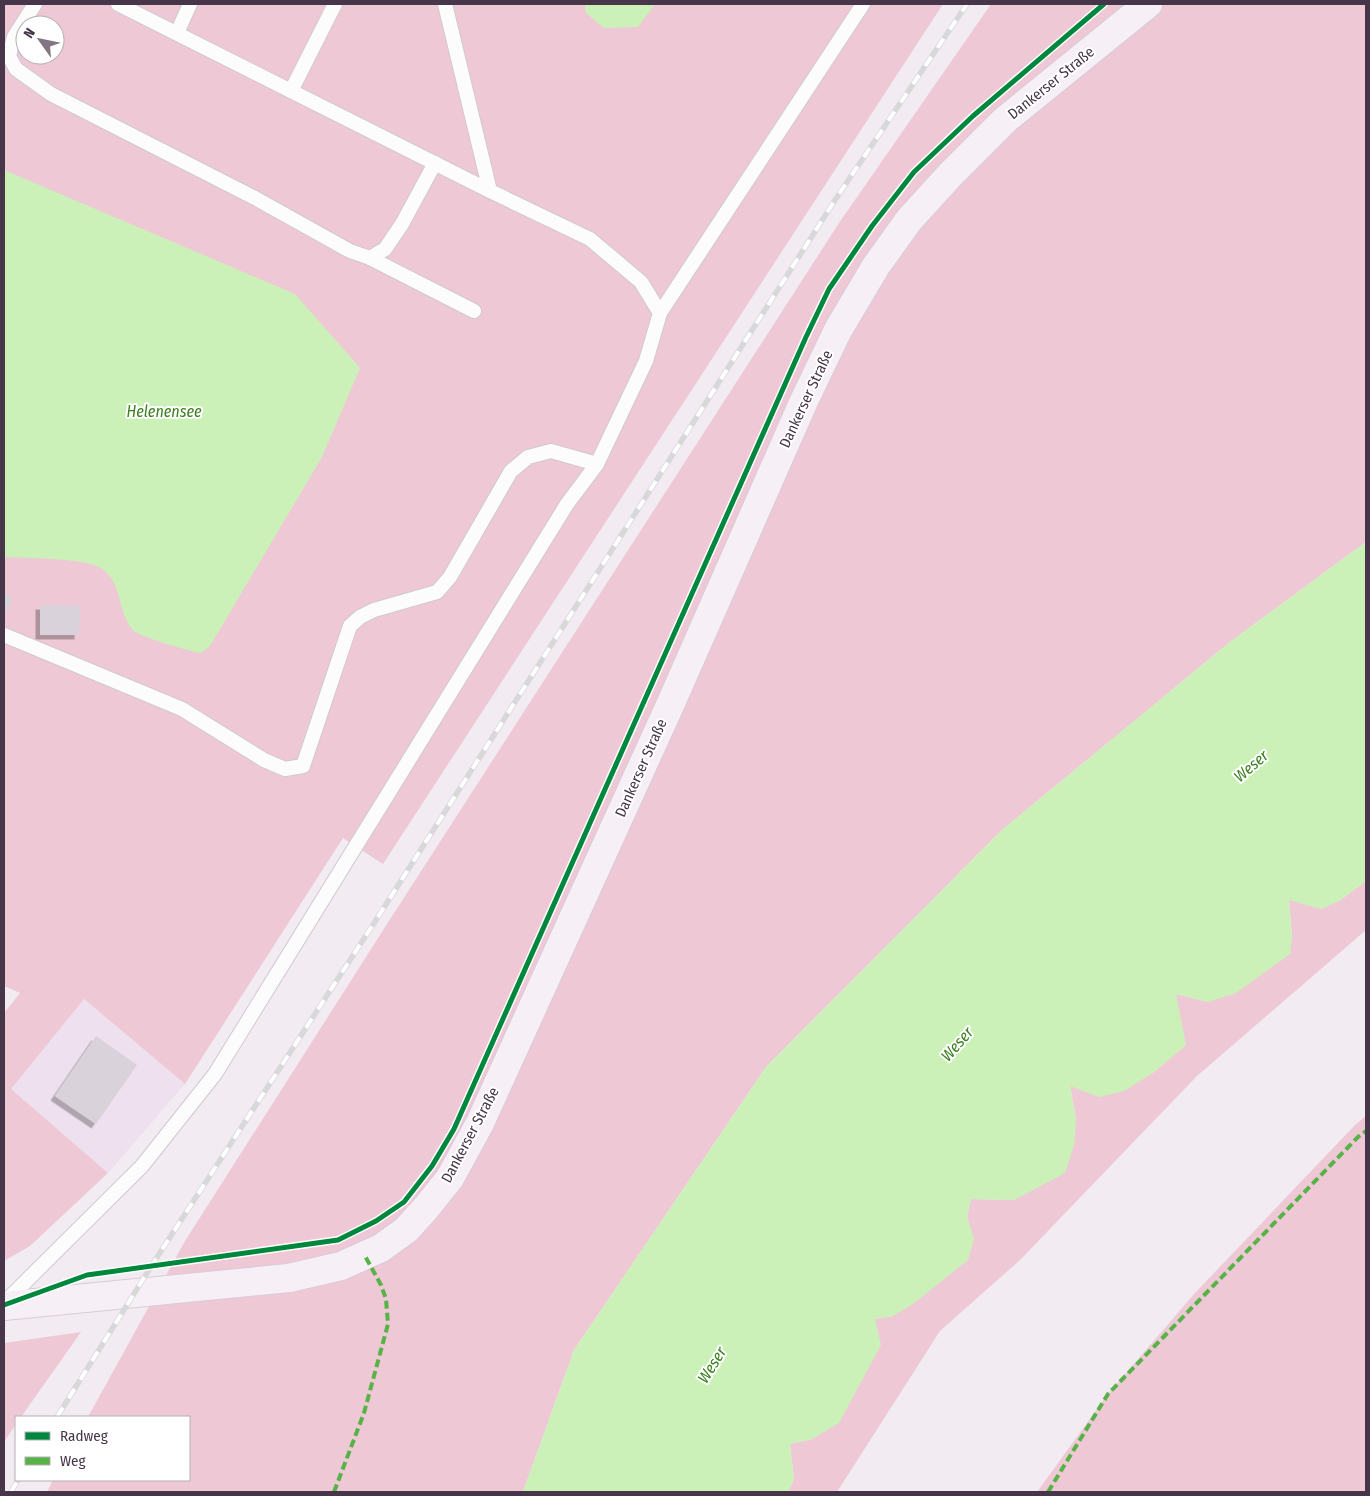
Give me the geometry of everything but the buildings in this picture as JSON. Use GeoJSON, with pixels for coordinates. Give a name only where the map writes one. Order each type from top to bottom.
{"type":"FeatureCollection","features":[{"type":"Feature","properties":{"kind":"main road","name":"Dankerser Straße"},"geometry":{"type":"LineString","coordinates":[[4,1304],[289,1278],[342,1266],[381,1248],[406,1230],[426,1208],[450,1178],[480,1123],[667,712],[799,412],[838,330],[876,266],[909,220],[950,175],[1005,120],[1148,4]]}},
{"type":"Feature","properties":{"kind":"lane"},"geometry":{"type":"LineString","coordinates":[[35,4],[14,37],[10,56],[16,69],[52,94],[246,194],[350,251],[370,258],[474,311]]}},
{"type":"Feature","properties":{"kind":"lane"},"geometry":{"type":"LineString","coordinates":[[118,4],[490,191],[590,239],[641,282],[660,313]]}},
{"type":"Feature","properties":{"kind":"lane"},"geometry":{"type":"LineString","coordinates":[[176,34],[190,4]]}},
{"type":"Feature","properties":{"kind":"lane"},"geometry":{"type":"LineString","coordinates":[[291,91],[335,4]]}},
{"type":"Feature","properties":{"kind":"lane"},"geometry":{"type":"LineString","coordinates":[[445,4],[490,191]]}},
{"type":"Feature","properties":{"kind":"lane"},"geometry":{"type":"LineString","coordinates":[[4,1304],[142,1166],[215,1074],[567,504],[597,464],[646,361],[660,313],[863,4]]}},
{"type":"Feature","properties":{"kind":"lane"},"geometry":{"type":"LineString","coordinates":[[370,258],[384,249],[402,224],[435,163]]}},
{"type":"Feature","properties":{"kind":"lane"},"geometry":{"type":"LineString","coordinates":[[4,635],[182,709],[264,760],[284,769],[303,766],[350,626],[360,617],[374,610],[438,592],[450,576],[511,471],[528,457],[551,451],[597,464]]}},
{"type":"Feature","properties":{"kind":"shaded area","name":"Helenensee"},"geometry":{"type":"Polygon","coordinates":[[[4,4],[943,4],[383,864],[343,838],[185,1084],[84,999],[11,1089],[108,1173],[30,1246],[4,1261],[4,1013],[20,993],[4,986],[4,4]]]}},
{"type":"Feature","properties":{"kind":"shaded area"},"geometry":{"type":"Polygon","coordinates":[[[991,4],[1366,4],[1366,542],[1230,642],[1002,830],[766,1067],[574,1350],[523,1492],[47,1492],[52,1481],[190,1481],[190,1416],[89,1416],[185,1241],[839,223],[991,4]]]}},
{"type":"Feature","properties":{"kind":"shaded area"},"geometry":{"type":"Polygon","coordinates":[[[1366,881],[1366,930],[1197,1076],[1020,1260],[940,1331],[837,1492],[788,1492],[794,1479],[790,1444],[812,1439],[875,1319],[893,1316],[973,1239],[967,1216],[971,1199],[1014,1200],[1076,1120],[1070,1085],[1176,994],[1208,1002],[1292,937],[1289,900],[1339,901],[1366,881]]]}},
{"type":"Feature","properties":{"kind":"shaded area"},"geometry":{"type":"Polygon","coordinates":[[[84,999],[185,1084],[108,1173],[10,1089],[84,999]]]}},
{"type":"Feature","properties":{"kind":"shaded area"},"geometry":{"type":"Polygon","coordinates":[[[1366,1116],[1366,1492],[1037,1492],[1108,1394],[1195,1293],[1355,1125],[1366,1116]]]}},
{"type":"Feature","properties":{"kind":"shaded area"},"geometry":{"type":"Polygon","coordinates":[[[81,1332],[22,1416],[15,1416],[15,1426],[4,1442],[4,1343],[81,1332]]]}},
{"type":"Feature","properties":{"kind":"water"},"geometry":{"type":"Polygon","coordinates":[[[585,4],[655,4],[638,27],[604,28],[586,13],[585,4]]]}},
{"type":"Feature","properties":{"kind":"water","name":"Helenensee"},"geometry":{"type":"Polygon","coordinates":[[[4,170],[295,294],[360,368],[322,457],[210,646],[201,653],[154,640],[133,630],[124,614],[112,580],[99,567],[67,560],[4,557],[4,170]]]}},
{"type":"Feature","properties":{"kind":"water","name":"Weser"},"geometry":{"type":"Polygon","coordinates":[[[1366,542],[1366,881],[1339,901],[1321,909],[1289,900],[1292,937],[1290,954],[1236,993],[1208,1002],[1176,994],[1186,1045],[1153,1073],[1124,1091],[1099,1097],[1070,1086],[1076,1120],[1074,1145],[1065,1173],[1014,1200],[971,1199],[967,1216],[974,1239],[968,1260],[913,1304],[893,1316],[875,1319],[881,1345],[839,1423],[812,1439],[790,1444],[794,1479],[788,1492],[523,1492],[574,1350],[766,1067],[1002,830],[1230,642],[1366,542]]]}},
{"type":"Feature","properties":{"kind":"railway"},"geometry":{"type":"LineString","coordinates":[[58,1416],[152,1265],[376,920],[837,197],[967,4]]}},
{"type":"Feature","properties":{"kind":"railway"},"geometry":{"type":"LineString","coordinates":[[11,1492],[17,1481]]}},
{"type":"Feature","properties":{"kind":"marked path"},"geometry":{"type":"LineString","coordinates":[[1048,1492],[1108,1394],[1358,1137],[1366,1131]]}},
{"type":"Feature","properties":{"kind":"marked path"},"geometry":{"type":"LineString","coordinates":[[334,1492],[364,1413],[388,1324],[386,1299],[381,1285],[365,1256]]}},
{"type":"Feature","properties":{"kind":"cycle path"},"geometry":{"type":"LineString","coordinates":[[4,1305],[87,1275],[338,1240],[376,1221],[404,1202],[432,1166],[454,1129],[829,289],[872,226],[914,172],[973,116],[1104,4]]}}]}
